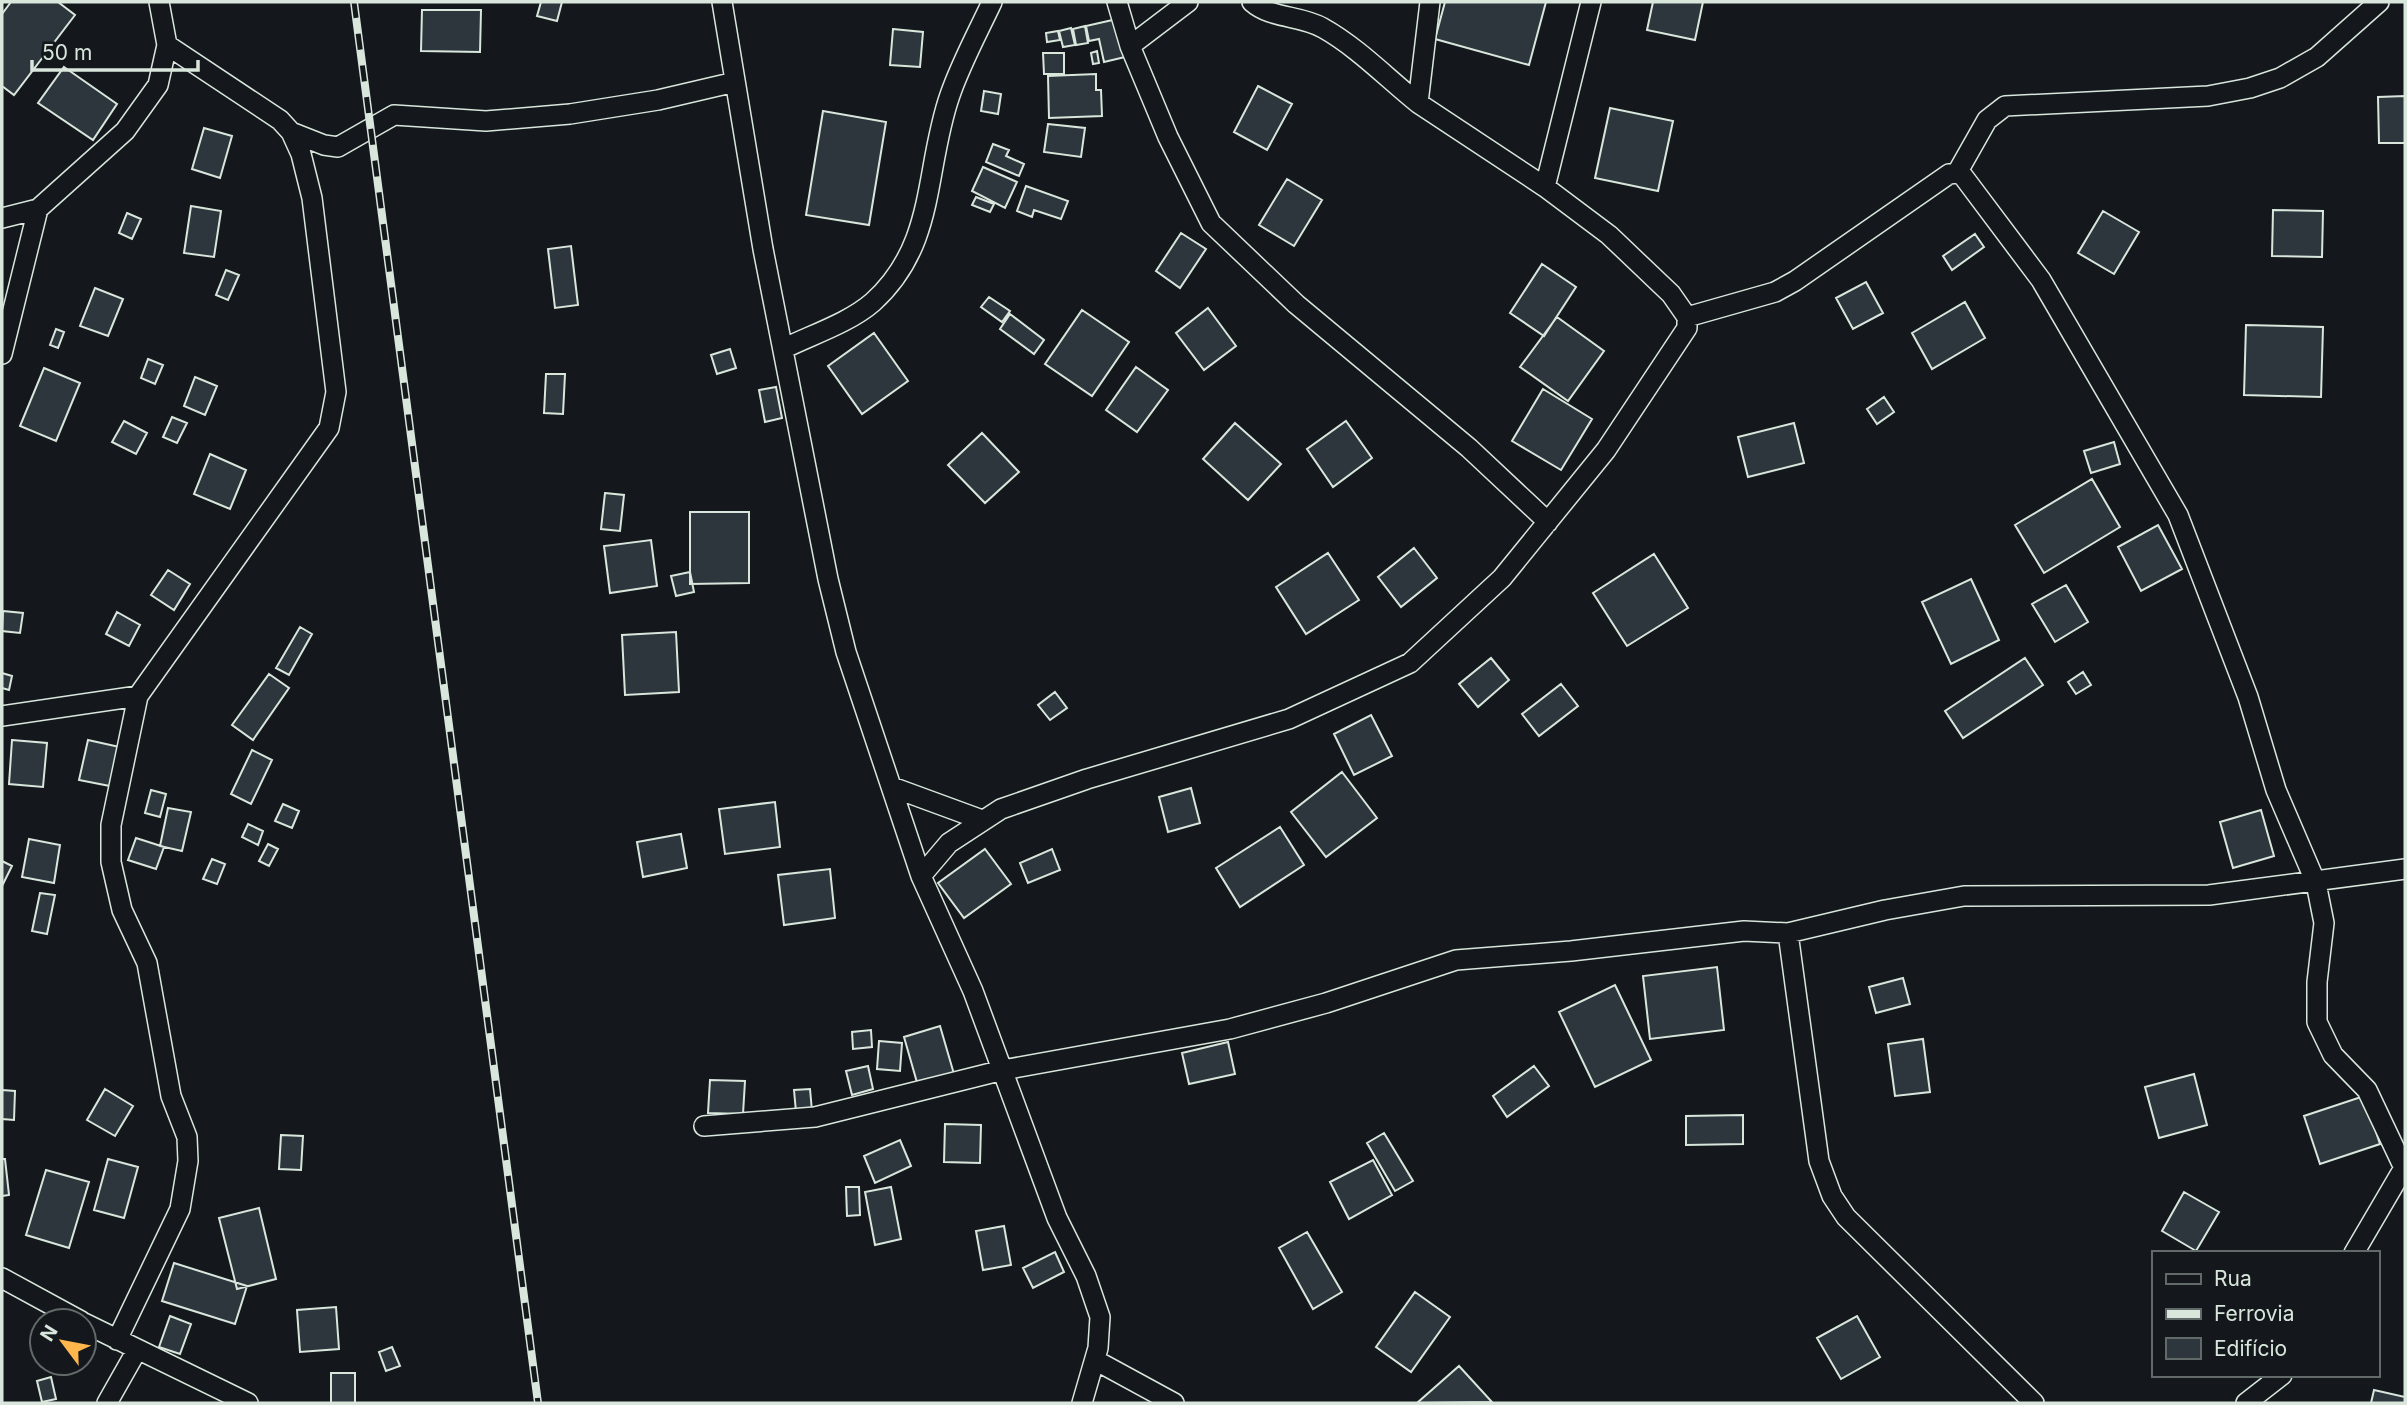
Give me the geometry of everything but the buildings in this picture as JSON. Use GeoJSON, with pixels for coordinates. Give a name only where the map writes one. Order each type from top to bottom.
{"type":"FeatureCollection","features":[{"type":"Feature","properties":{"kind":"street"},"geometry":{"type":"LineString","coordinates":[[2,218],[38,209],[125,131],[158,85],[167,45],[159,2]]}},
{"type":"Feature","properties":{"kind":"street"},"geometry":{"type":"LineString","coordinates":[[722,2],[783,349],[828,579],[850,664],[921,876],[973,991],[1057,1218],[1086,1276],[1100,1317],[1095,1360],[1082,1403]]}},
{"type":"Feature","properties":{"kind":"street"},"geometry":{"type":"LineString","coordinates":[[783,349],[871,303],[895,279],[914,248],[928,205],[933,167],[950,94],[992,2]]}},
{"type":"Feature","properties":{"kind":"street"},"geometry":{"type":"LineString","coordinates":[[1117,2],[1130,46],[1173,149],[1211,223],[1296,304],[1469,448],[1548,522]]}},
{"type":"Feature","properties":{"kind":"street"},"geometry":{"type":"LineString","coordinates":[[1130,46],[1188,2]]}},
{"type":"Feature","properties":{"kind":"street"},"geometry":{"type":"LineString","coordinates":[[921,876],[949,843],[1001,809],[1087,779],[1289,719],[1394,672],[1427,650],[1502,578],[1606,450],[1686,328],[1687,317],[1676,300],[1609,235],[1545,187],[1418,103],[1325,29],[1305,20],[1264,10],[1252,2]]}},
{"type":"Feature","properties":{"kind":"street"},"geometry":{"type":"LineString","coordinates":[[1418,103],[1430,2]]}},
{"type":"Feature","properties":{"kind":"street"},"geometry":{"type":"LineString","coordinates":[[1545,187],[1591,2]]}},
{"type":"Feature","properties":{"kind":"street"},"geometry":{"type":"LineString","coordinates":[[1957,173],[1987,120],[2005,106],[2208,96],[2250,88],[2280,78],[2317,57],[2379,2]]}},
{"type":"Feature","properties":{"kind":"street"},"geometry":{"type":"LineString","coordinates":[[167,45],[238,91],[291,132],[324,145],[338,147],[394,115],[486,121],[570,114],[658,100],[735,82]]}},
{"type":"Feature","properties":{"kind":"street"},"geometry":{"type":"LineString","coordinates":[[117,1340],[180,1209],[188,1161],[187,1137],[171,1096],[147,963],[122,911],[111,862],[111,825],[138,696],[329,428],[336,392],[312,198],[301,154],[291,132]]}},
{"type":"Feature","properties":{"kind":"street"},"geometry":{"type":"LineString","coordinates":[[1687,317],[1774,292],[1795,281],[1949,174],[1957,173],[1963,176],[2041,280],[2178,515],[2248,697],[2276,790],[2316,883],[2324,923],[2317,982],[2317,1022],[2333,1055],[2367,1090],[2404,1167],[2355,1251]]}},
{"type":"Feature","properties":{"kind":"street"},"geometry":{"type":"LineString","coordinates":[[2,354],[38,209]]}},
{"type":"Feature","properties":{"kind":"street"},"geometry":{"type":"LineString","coordinates":[[2,716],[138,696]]}},
{"type":"Feature","properties":{"kind":"street"},"geometry":{"type":"LineString","coordinates":[[892,787],[982,820]]}},
{"type":"Feature","properties":{"kind":"street"},"geometry":{"type":"LineString","coordinates":[[704,1126],[815,1117],[1003,1070],[1230,1028],[1326,1003],[1457,960],[1559,952],[1744,931],[1788,933],[1964,896],[2208,895],[2316,883],[2405,869]]}},
{"type":"Feature","properties":{"kind":"street"},"geometry":{"type":"LineString","coordinates":[[1788,933],[1819,1161],[1832,1196],[1870,1244],[2034,1403]]}},
{"type":"Feature","properties":{"kind":"street"},"geometry":{"type":"LineString","coordinates":[[2,1278],[55,1307]]}},
{"type":"Feature","properties":{"kind":"street"},"geometry":{"type":"LineString","coordinates":[[98,1330],[248,1403]]}},
{"type":"Feature","properties":{"kind":"street"},"geometry":{"type":"LineString","coordinates":[[107,1403],[137,1350]]}},
{"type":"Feature","properties":{"kind":"street"},"geometry":{"type":"LineString","coordinates":[[1095,1360],[1174,1403]]}},
{"type":"Feature","properties":{"kind":"street"},"geometry":{"type":"LineString","coordinates":[[2246,1403],[2278,1377]]}},
{"type":"Feature","properties":{"kind":"railway"},"geometry":{"type":"LineString","coordinates":[[354,2],[538,1403]]}}]}
